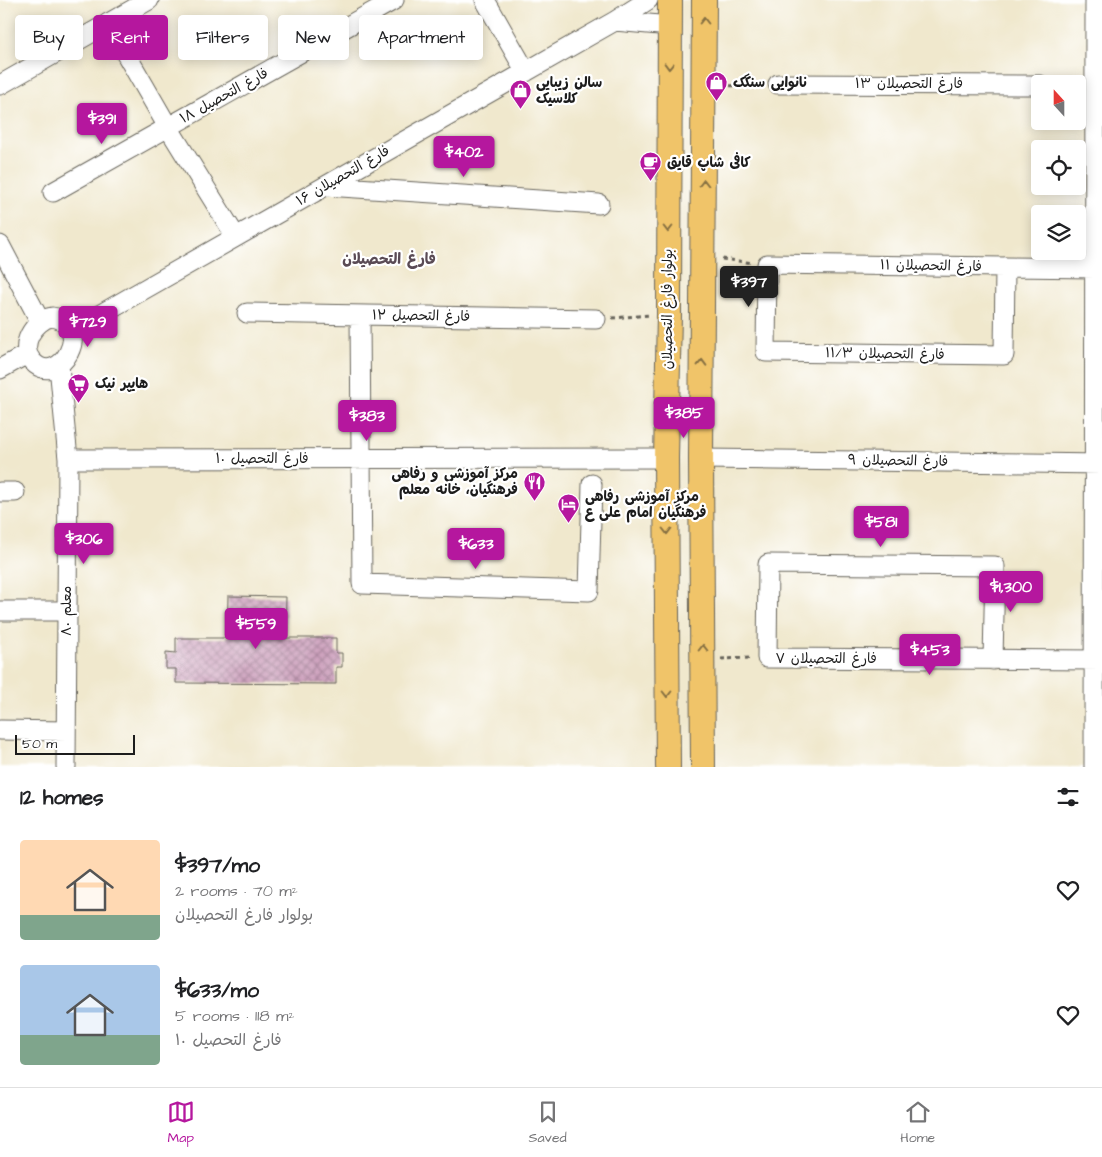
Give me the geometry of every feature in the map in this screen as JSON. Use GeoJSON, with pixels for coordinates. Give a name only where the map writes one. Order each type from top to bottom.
{"type":"FeatureCollection","features":[{"type":"Feature","properties":{"kind":"main road","name":"بولوار فارغ التحصیلان"},"geometry":{"type":"LineString","coordinates":[[668,767],[666,458],[669,314],[670,0]]}},
{"type":"Feature","properties":{"kind":"main road"},"geometry":{"type":"LineString","coordinates":[[703,767],[701,459],[704,257],[704,0]]}},
{"type":"Feature","properties":{"kind":"main road"},"geometry":{"type":"LineString","coordinates":[[666,458],[701,459]]}},
{"type":"Feature","properties":{"kind":"street"},"geometry":{"type":"LineString","coordinates":[[122,15],[149,0]]}},
{"type":"Feature","properties":{"kind":"street","name":"فارغ التحصیل ۱۸"},"geometry":{"type":"LineString","coordinates":[[53,192],[394,0]]}},
{"type":"Feature","properties":{"kind":"street"},"geometry":{"type":"LineString","coordinates":[[486,0],[526,72]]}},
{"type":"Feature","properties":{"kind":"street","name":"فارغ التحصیلان ۱۶"},"geometry":{"type":"LineString","coordinates":[[72,331],[616,21],[648,0]]}},
{"type":"Feature","properties":{"kind":"street"},"geometry":{"type":"LineString","coordinates":[[1094,0],[1086,85],[1098,268],[1098,660],[1094,767]]}},
{"type":"Feature","properties":{"kind":"street"},"geometry":{"type":"LineString","coordinates":[[616,21],[670,26]]}},
{"type":"Feature","properties":{"kind":"street"},"geometry":{"type":"LineString","coordinates":[[0,85],[93,32]]}},
{"type":"Feature","properties":{"kind":"street"},"geometry":{"type":"LineString","coordinates":[[129,60],[236,237]]}},
{"type":"Feature","properties":{"kind":"street","name":"فارغ التحصیلان ۱۳"},"geometry":{"type":"LineString","coordinates":[[778,84],[1031,85]]}},
{"type":"Feature","properties":{"kind":"street"},"geometry":{"type":"LineString","coordinates":[[326,186],[599,204]]}},
{"type":"Feature","properties":{"kind":"street"},"geometry":{"type":"LineString","coordinates":[[0,245],[40,321]]}},
{"type":"Feature","properties":{"kind":"street","name":"فارغ التحصیلان ۱۱"},"geometry":{"type":"LineString","coordinates":[[767,264],[1098,268]]}},
{"type":"Feature","properties":{"kind":"street","name":"فارغ التحصیلان ۱۱/۳"},"geometry":{"type":"LineString","coordinates":[[767,264],[766,352],[1004,355],[1006,266]]}},
{"type":"Feature","properties":{"kind":"street","name":"فارغ التحصیل ۱۲"},"geometry":{"type":"LineString","coordinates":[[247,313],[596,319]]}},
{"type":"Feature","properties":{"kind":"street"},"geometry":{"type":"LineString","coordinates":[[360,315],[362,584],[589,591],[592,484]]}},
{"type":"Feature","properties":{"kind":"street"},"geometry":{"type":"LineString","coordinates":[[46,318],[59,318],[72,331],[72,343],[64,362],[59,366],[46,369],[39,367],[33,363],[27,354],[27,342],[35,326],[40,321],[46,318]]}},
{"type":"Feature","properties":{"kind":"street"},"geometry":{"type":"LineString","coordinates":[[0,369],[27,354]]}},
{"type":"Feature","properties":{"kind":"street","name":"معلم ۸۰"},"geometry":{"type":"LineString","coordinates":[[59,366],[68,460],[66,767]]}},
{"type":"Feature","properties":{"kind":"street","name":"فارغ التحصیل ۱۰"},"geometry":{"type":"LineString","coordinates":[[68,460],[666,458]]}},
{"type":"Feature","properties":{"kind":"street","name":"فارغ التحصیلان ۹"},"geometry":{"type":"LineString","coordinates":[[701,459],[1098,464]]}},
{"type":"Feature","properties":{"kind":"street"},"geometry":{"type":"LineString","coordinates":[[767,658],[768,564],[995,566],[993,660]]}},
{"type":"Feature","properties":{"kind":"street"},"geometry":{"type":"LineString","coordinates":[[0,611],[67,611]]}},
{"type":"Feature","properties":{"kind":"street","name":"فارغ التحصیلان ۷"},"geometry":{"type":"LineString","coordinates":[[767,658],[1098,660]]}},
{"type":"Feature","properties":{"kind":"street"},"geometry":{"type":"LineString","coordinates":[[0,730],[66,730]]}},
{"type":"Feature","properties":{"kind":"path"},"geometry":{"type":"LineString","coordinates":[[704,86],[778,84]]}},
{"type":"Feature","properties":{"kind":"path"},"geometry":{"type":"LineString","coordinates":[[704,257],[767,264]]}},
{"type":"Feature","properties":{"kind":"path"},"geometry":{"type":"LineString","coordinates":[[596,319],[669,314]]}},
{"type":"Feature","properties":{"kind":"path"},"geometry":{"type":"LineString","coordinates":[[703,659],[767,658]]}},
{"type":"Feature","properties":{"kind":"building"},"geometry":{"type":"Polygon","coordinates":[[[228,596],[286,597],[285,638],[336,638],[336,653],[342,653],[342,667],[336,667],[336,684],[176,683],[176,669],[166,669],[166,652],[176,653],[176,638],[227,638],[228,596]]]}},
{"type":"Feature","properties":{"kind":"place","name":"نانوایی سنگک"},"geometry":{"type":"Point","coordinates":[717,102]}},
{"type":"Feature","properties":{"kind":"place","name":"سالن زیبایی کلاسیک"},"geometry":{"type":"Point","coordinates":[520,110]}},
{"type":"Feature","properties":{"kind":"place","name":"کافی شاپ قایق"},"geometry":{"type":"Point","coordinates":[651,182]}},
{"type":"Feature","properties":{"kind":"place","name":"هایپر نیک"},"geometry":{"type":"Point","coordinates":[79,403]}},
{"type":"Feature","properties":{"kind":"place","name":"مرکز آموزشی و رفاهی فرهنگیان، خانه معلم"},"geometry":{"type":"Point","coordinates":[534,501]}},
{"type":"Feature","properties":{"kind":"place","name":"مرکز آموزشی رفاهی فرهنگیان امام علی ع"},"geometry":{"type":"Point","coordinates":[569,524]}},
{"type":"Feature","properties":{"kind":"district","name":"فارغ التحصیلان"},"geometry":{"type":"Point","coordinates":[389,259]}}]}
